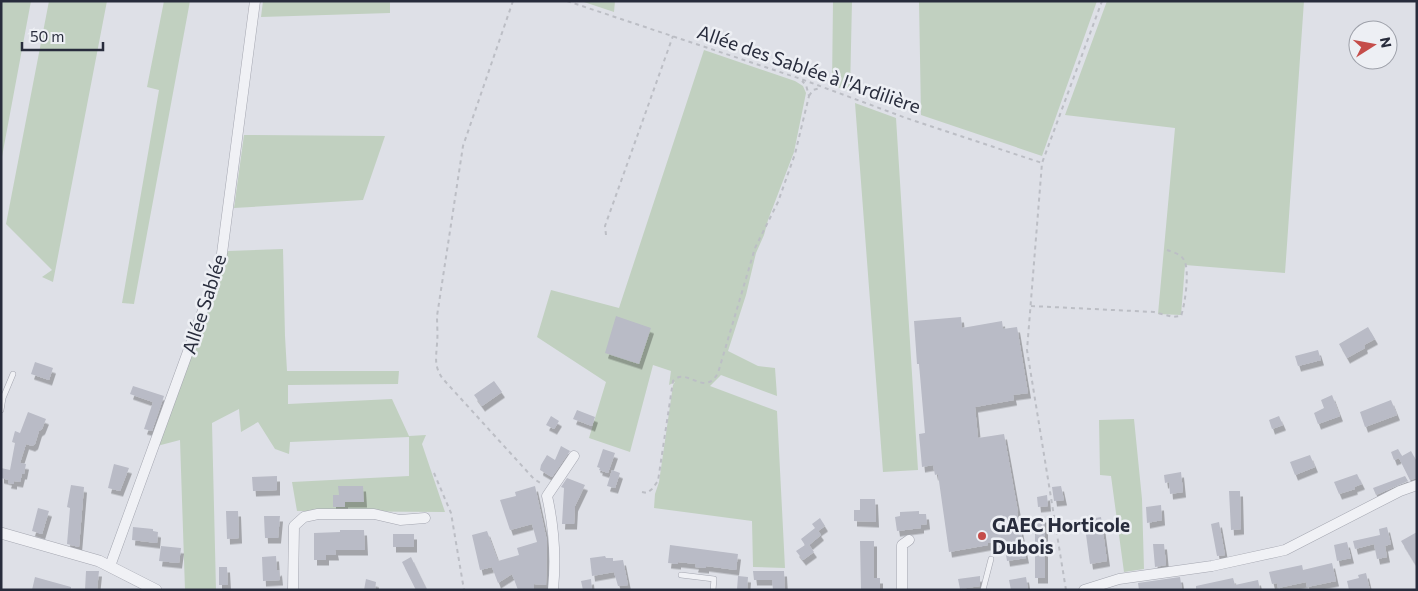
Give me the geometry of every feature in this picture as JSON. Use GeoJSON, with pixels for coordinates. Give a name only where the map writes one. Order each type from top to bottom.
{"type":"FeatureCollection","features":[{"type":"Feature","properties":{"kind":"street","name":"Allée Sablée"},"geometry":{"type":"LineString","coordinates":[[110,566],[221,261],[255,1]]}},
{"type":"Feature","properties":{"kind":"street"},"geometry":{"type":"LineString","coordinates":[[552,590],[555,562],[552,517],[547,496],[574,456]]}},
{"type":"Feature","properties":{"kind":"street"},"geometry":{"type":"LineString","coordinates":[[1084,590],[1119,579],[1212,566],[1285,550],[1400,491],[1417,485]]}},
{"type":"Feature","properties":{"kind":"street"},"geometry":{"type":"LineString","coordinates":[[294,590],[294,526],[304,517],[318,514],[374,514],[400,520],[425,518]]}},
{"type":"Feature","properties":{"kind":"street"},"geometry":{"type":"LineString","coordinates":[[1,533],[85,556],[110,566],[156,590]]}},
{"type":"Feature","properties":{"kind":"street"},"geometry":{"type":"LineString","coordinates":[[902,590],[902,545],[909,540]]}},
{"type":"Feature","properties":{"kind":"lane"},"geometry":{"type":"LineString","coordinates":[[1,410],[13,374]]}},
{"type":"Feature","properties":{"kind":"lane"},"geometry":{"type":"LineString","coordinates":[[983,590],[991,559]]}},
{"type":"Feature","properties":{"kind":"lane"},"geometry":{"type":"LineString","coordinates":[[681,575],[714,580],[713,590]]}},
{"type":"Feature","properties":{"kind":"path"},"geometry":{"type":"LineString","coordinates":[[513,1],[463,146],[436,316],[438,333],[435,357],[438,373],[443,379],[534,479],[551,490]]}},
{"type":"Feature","properties":{"kind":"path","name":"Allée des Sablée à l'Ardilière"},"geometry":{"type":"LineString","coordinates":[[567,1],[801,79],[906,118],[1042,163]]}},
{"type":"Feature","properties":{"kind":"path"},"geometry":{"type":"LineString","coordinates":[[1066,590],[1027,350],[1042,163],[1102,1]]}},
{"type":"Feature","properties":{"kind":"path"},"geometry":{"type":"LineString","coordinates":[[606,235],[605,226],[673,36]]}},
{"type":"Feature","properties":{"kind":"path"},"geometry":{"type":"LineString","coordinates":[[801,79],[806,85],[809,96]]}},
{"type":"Feature","properties":{"kind":"path"},"geometry":{"type":"LineString","coordinates":[[642,492],[647,493],[652,490],[658,480],[673,381],[681,376],[698,382],[712,382],[718,373],[755,248],[778,202],[795,154],[809,96],[817,88],[828,90]]}},
{"type":"Feature","properties":{"kind":"path"},"geometry":{"type":"LineString","coordinates":[[1031,306],[1154,312],[1181,316],[1184,308],[1187,269],[1181,256],[1167,250]]}},
{"type":"Feature","properties":{"kind":"path"},"geometry":{"type":"LineString","coordinates":[[434,473],[451,513],[458,543],[464,590]]}},
{"type":"Feature","properties":{"kind":"green space"},"geometry":{"type":"Polygon","coordinates":[[[1,1],[31,1],[1,162],[1,1]]]}},
{"type":"Feature","properties":{"kind":"green space"},"geometry":{"type":"Polygon","coordinates":[[[49,1],[107,1],[53,282],[42,277],[52,270],[6,224],[49,1]]]}},
{"type":"Feature","properties":{"kind":"green space"},"geometry":{"type":"Polygon","coordinates":[[[164,1],[190,1],[134,304],[122,303],[159,90],[147,87],[164,1]]]}},
{"type":"Feature","properties":{"kind":"green space"},"geometry":{"type":"Polygon","coordinates":[[[263,1],[390,1],[390,13],[261,17],[263,1]]]}},
{"type":"Feature","properties":{"kind":"green space"},"geometry":{"type":"Polygon","coordinates":[[[581,1],[615,1],[614,12],[581,1]]]}},
{"type":"Feature","properties":{"kind":"green space"},"geometry":{"type":"Polygon","coordinates":[[[833,1],[852,1],[850,92],[832,85],[833,1]]]}},
{"type":"Feature","properties":{"kind":"green space"},"geometry":{"type":"Polygon","coordinates":[[[919,1],[1097,1],[1042,156],[921,115],[919,1]]]}},
{"type":"Feature","properties":{"kind":"green space"},"geometry":{"type":"Polygon","coordinates":[[[1107,1],[1304,1],[1285,273],[1185,265],[1181,315],[1158,314],[1175,128],[1065,115],[1107,1]]]}},
{"type":"Feature","properties":{"kind":"green space"},"geometry":{"type":"Polygon","coordinates":[[[704,50],[795,81],[803,86],[806,93],[794,152],[756,253],[746,295],[728,351],[758,366],[775,368],[777,396],[721,375],[710,386],[777,411],[785,568],[753,567],[752,521],[654,508],[675,382],[669,385],[671,371],[653,365],[630,452],[589,438],[606,382],[537,337],[551,290],[619,308],[704,50]]]}},
{"type":"Feature","properties":{"kind":"green space"},"geometry":{"type":"Polygon","coordinates":[[[855,103],[896,118],[918,470],[883,472],[855,103]]]}},
{"type":"Feature","properties":{"kind":"green space"},"geometry":{"type":"Polygon","coordinates":[[[244,135],[385,136],[363,200],[234,208],[244,135]]]}},
{"type":"Feature","properties":{"kind":"green space"},"geometry":{"type":"Polygon","coordinates":[[[283,249],[287,371],[399,371],[398,384],[288,385],[288,404],[392,399],[409,436],[426,435],[422,444],[445,512],[297,511],[292,482],[409,476],[409,437],[290,442],[289,454],[275,449],[258,422],[241,432],[239,409],[212,423],[216,590],[185,590],[180,440],[157,446],[173,394],[228,251],[283,249]]]}},
{"type":"Feature","properties":{"kind":"green space"},"geometry":{"type":"Polygon","coordinates":[[[1134,419],[1142,499],[1144,569],[1124,572],[1111,476],[1100,475],[1099,420],[1134,419]]]}},
{"type":"Feature","properties":{"kind":"building"},"geometry":{"type":"Polygon","coordinates":[[[616,316],[651,328],[639,364],[605,353],[616,316]]]}},
{"type":"Feature","properties":{"kind":"building"},"geometry":{"type":"Polygon","coordinates":[[[961,317],[962,328],[1002,321],[1003,329],[1017,327],[1028,393],[1013,395],[1014,400],[975,407],[978,438],[1004,434],[1026,558],[1007,561],[1004,542],[1000,543],[1000,541],[949,552],[938,474],[935,475],[933,465],[922,467],[919,434],[925,433],[914,321],[961,317]]]}},
{"type":"Feature","properties":{"kind":"building"},"geometry":{"type":"Polygon","coordinates":[[[1368,327],[1375,339],[1364,345],[1365,348],[1347,358],[1339,344],[1368,327]]]}},
{"type":"Feature","properties":{"kind":"building"},"geometry":{"type":"Polygon","coordinates":[[[1318,350],[1321,360],[1298,366],[1295,356],[1318,350]]]}},
{"type":"Feature","properties":{"kind":"building"},"geometry":{"type":"Polygon","coordinates":[[[35,362],[53,368],[49,380],[31,374],[35,362]]]}},
{"type":"Feature","properties":{"kind":"building"},"geometry":{"type":"Polygon","coordinates":[[[494,381],[502,392],[482,406],[474,395],[494,381]]]}},
{"type":"Feature","properties":{"kind":"building"},"geometry":{"type":"Polygon","coordinates":[[[133,386],[164,396],[152,431],[144,429],[153,402],[130,394],[133,386]]]}},
{"type":"Feature","properties":{"kind":"building"},"geometry":{"type":"Polygon","coordinates":[[[1332,395],[1340,416],[1318,424],[1314,413],[1324,408],[1321,400],[1332,395]]]}},
{"type":"Feature","properties":{"kind":"building"},"geometry":{"type":"Polygon","coordinates":[[[1391,400],[1397,415],[1365,427],[1360,412],[1391,400]]]}},
{"type":"Feature","properties":{"kind":"building"},"geometry":{"type":"Polygon","coordinates":[[[577,410],[595,417],[592,426],[573,419],[577,410]]]}},
{"type":"Feature","properties":{"kind":"building"},"geometry":{"type":"Polygon","coordinates":[[[28,412],[46,419],[42,429],[39,431],[35,444],[32,446],[26,444],[20,463],[26,464],[20,482],[8,483],[9,480],[1,478],[1,468],[10,470],[15,443],[12,442],[15,431],[20,433],[28,412]]]}},
{"type":"Feature","properties":{"kind":"building"},"geometry":{"type":"Polygon","coordinates":[[[551,416],[559,421],[554,429],[546,425],[551,416]]]}},
{"type":"Feature","properties":{"kind":"building"},"geometry":{"type":"Polygon","coordinates":[[[1279,416],[1283,425],[1272,429],[1269,420],[1279,416]]]}},
{"type":"Feature","properties":{"kind":"building"},"geometry":{"type":"Polygon","coordinates":[[[561,446],[570,451],[552,477],[540,470],[541,465],[547,455],[555,460],[561,446]]]}},
{"type":"Feature","properties":{"kind":"building"},"geometry":{"type":"Polygon","coordinates":[[[603,449],[615,453],[608,473],[599,470],[600,468],[597,467],[603,449]]]}},
{"type":"Feature","properties":{"kind":"building"},"geometry":{"type":"Polygon","coordinates":[[[1398,449],[1402,456],[1411,451],[1417,462],[1417,478],[1410,480],[1399,458],[1394,460],[1391,452],[1398,449]]]}},
{"type":"Feature","properties":{"kind":"building"},"geometry":{"type":"Polygon","coordinates":[[[1310,455],[1315,467],[1295,475],[1290,462],[1310,455]]]}},
{"type":"Feature","properties":{"kind":"building"},"geometry":{"type":"Polygon","coordinates":[[[114,464],[129,468],[120,491],[108,488],[114,464]]]}},
{"type":"Feature","properties":{"kind":"building"},"geometry":{"type":"Polygon","coordinates":[[[612,470],[620,473],[615,488],[607,486],[612,470]]]}},
{"type":"Feature","properties":{"kind":"building"},"geometry":{"type":"Polygon","coordinates":[[[1181,472],[1183,492],[1170,494],[1169,482],[1165,483],[1164,475],[1181,472]]]}},
{"type":"Feature","properties":{"kind":"building"},"geometry":{"type":"Polygon","coordinates":[[[1357,474],[1362,484],[1354,487],[1355,489],[1339,494],[1334,482],[1357,474]]]}},
{"type":"Feature","properties":{"kind":"building"},"geometry":{"type":"Polygon","coordinates":[[[277,476],[277,490],[253,491],[252,477],[277,476]]]}},
{"type":"Feature","properties":{"kind":"building"},"geometry":{"type":"Polygon","coordinates":[[[1405,476],[1408,481],[1376,495],[1373,488],[1405,476]]]}},
{"type":"Feature","properties":{"kind":"building"},"geometry":{"type":"Polygon","coordinates":[[[567,478],[585,485],[575,506],[574,524],[562,524],[564,488],[561,487],[567,478]]]}},
{"type":"Feature","properties":{"kind":"building"},"geometry":{"type":"Polygon","coordinates":[[[71,485],[84,487],[79,547],[67,544],[70,508],[67,507],[71,485]]]}},
{"type":"Feature","properties":{"kind":"building"},"geometry":{"type":"Polygon","coordinates":[[[338,486],[363,486],[364,502],[345,502],[345,507],[333,507],[333,495],[339,495],[338,486]]]}},
{"type":"Feature","properties":{"kind":"building"},"geometry":{"type":"Polygon","coordinates":[[[535,486],[547,541],[546,585],[534,584],[534,588],[530,590],[518,590],[512,574],[498,583],[492,567],[480,570],[472,535],[487,531],[498,561],[519,555],[517,548],[537,542],[532,524],[510,530],[500,500],[516,496],[515,492],[535,486]]]}},
{"type":"Feature","properties":{"kind":"building"},"geometry":{"type":"Polygon","coordinates":[[[1061,486],[1064,500],[1054,501],[1052,487],[1061,486]]]}},
{"type":"Feature","properties":{"kind":"building"},"geometry":{"type":"Polygon","coordinates":[[[1229,491],[1240,491],[1241,529],[1231,530],[1229,491]]]}},
{"type":"Feature","properties":{"kind":"building"},"geometry":{"type":"Polygon","coordinates":[[[1047,495],[1048,506],[1038,507],[1037,497],[1047,495]]]}},
{"type":"Feature","properties":{"kind":"building"},"geometry":{"type":"Polygon","coordinates":[[[860,499],[875,499],[876,522],[854,521],[854,510],[860,510],[860,499]]]}},
{"type":"Feature","properties":{"kind":"building"},"geometry":{"type":"Polygon","coordinates":[[[1161,505],[1162,520],[1147,523],[1146,507],[1161,505]]]}},
{"type":"Feature","properties":{"kind":"building"},"geometry":{"type":"Polygon","coordinates":[[[38,508],[49,511],[42,534],[32,531],[38,508]]]}},
{"type":"Feature","properties":{"kind":"building"},"geometry":{"type":"Polygon","coordinates":[[[226,511],[238,511],[239,538],[227,539],[226,511]]]}},
{"type":"Feature","properties":{"kind":"building"},"geometry":{"type":"Polygon","coordinates":[[[919,511],[919,514],[926,514],[927,524],[921,525],[921,528],[897,531],[895,517],[900,516],[900,512],[919,511]]]}},
{"type":"Feature","properties":{"kind":"building"},"geometry":{"type":"Polygon","coordinates":[[[264,516],[280,516],[278,538],[265,538],[264,516]]]}},
{"type":"Feature","properties":{"kind":"building"},"geometry":{"type":"Polygon","coordinates":[[[1035,517],[1045,517],[1045,578],[1035,578],[1035,517]]]}},
{"type":"Feature","properties":{"kind":"building"},"geometry":{"type":"Polygon","coordinates":[[[1101,517],[1107,561],[1090,564],[1084,520],[1101,517]]]}},
{"type":"Feature","properties":{"kind":"building"},"geometry":{"type":"Polygon","coordinates":[[[820,518],[825,526],[818,531],[821,535],[809,545],[814,552],[803,560],[796,551],[805,545],[801,539],[815,528],[812,524],[820,518]]]}},
{"type":"Feature","properties":{"kind":"building"},"geometry":{"type":"Polygon","coordinates":[[[1219,522],[1225,555],[1217,556],[1211,524],[1219,522]]]}},
{"type":"Feature","properties":{"kind":"building"},"geometry":{"type":"Polygon","coordinates":[[[133,527],[153,529],[153,531],[158,532],[157,543],[132,540],[133,527]]]}},
{"type":"Feature","properties":{"kind":"building"},"geometry":{"type":"Polygon","coordinates":[[[1387,527],[1391,544],[1385,546],[1387,557],[1377,559],[1374,544],[1355,549],[1353,541],[1380,535],[1379,529],[1387,527]]]}},
{"type":"Feature","properties":{"kind":"building"},"geometry":{"type":"Polygon","coordinates":[[[340,530],[364,530],[365,550],[335,550],[336,555],[326,555],[326,560],[314,560],[314,533],[340,532],[340,530]]]}},
{"type":"Feature","properties":{"kind":"building"},"geometry":{"type":"Polygon","coordinates":[[[1417,532],[1417,567],[1401,541],[1417,532]]]}},
{"type":"Feature","properties":{"kind":"building"},"geometry":{"type":"Polygon","coordinates":[[[393,534],[414,534],[414,547],[393,547],[393,534]]]}},
{"type":"Feature","properties":{"kind":"building"},"geometry":{"type":"Polygon","coordinates":[[[860,541],[874,541],[874,578],[880,578],[880,590],[861,590],[860,541]]]}},
{"type":"Feature","properties":{"kind":"building"},"geometry":{"type":"Polygon","coordinates":[[[1347,542],[1351,558],[1337,561],[1334,545],[1347,542]]]}},
{"type":"Feature","properties":{"kind":"building"},"geometry":{"type":"Polygon","coordinates":[[[1153,544],[1164,544],[1166,565],[1155,567],[1153,544]]]}},
{"type":"Feature","properties":{"kind":"building"},"geometry":{"type":"Polygon","coordinates":[[[670,545],[738,554],[736,570],[706,566],[706,568],[695,567],[696,564],[678,562],[678,564],[668,563],[670,545]]]}},
{"type":"Feature","properties":{"kind":"building"},"geometry":{"type":"Polygon","coordinates":[[[161,546],[181,548],[179,563],[159,561],[161,546]]]}},
{"type":"Feature","properties":{"kind":"building"},"geometry":{"type":"Polygon","coordinates":[[[276,556],[280,580],[263,581],[262,557],[276,556]]]}},
{"type":"Feature","properties":{"kind":"building"},"geometry":{"type":"Polygon","coordinates":[[[605,556],[606,558],[613,558],[613,561],[623,560],[628,585],[618,586],[614,572],[592,576],[590,558],[605,556]]]}},
{"type":"Feature","properties":{"kind":"building"},"geometry":{"type":"Polygon","coordinates":[[[411,557],[427,590],[416,590],[402,562],[411,557]]]}},
{"type":"Feature","properties":{"kind":"building"},"geometry":{"type":"Polygon","coordinates":[[[1332,563],[1336,581],[1307,587],[1306,582],[1278,588],[1277,583],[1272,584],[1269,572],[1302,565],[1303,570],[1332,563]]]}},
{"type":"Feature","properties":{"kind":"building"},"geometry":{"type":"Polygon","coordinates":[[[219,567],[227,567],[228,585],[219,585],[219,567]]]}},
{"type":"Feature","properties":{"kind":"building"},"geometry":{"type":"Polygon","coordinates":[[[86,571],[99,571],[97,590],[85,590],[86,571]]]}},
{"type":"Feature","properties":{"kind":"building"},"geometry":{"type":"Polygon","coordinates":[[[753,571],[784,571],[785,590],[773,590],[772,580],[754,580],[753,571]]]}},
{"type":"Feature","properties":{"kind":"building"},"geometry":{"type":"Polygon","coordinates":[[[1366,573],[1370,590],[1349,590],[1347,581],[1359,578],[1358,575],[1366,573]]]}},
{"type":"Feature","properties":{"kind":"building"},"geometry":{"type":"Polygon","coordinates":[[[738,576],[748,577],[747,590],[737,590],[738,576]]]}},
{"type":"Feature","properties":{"kind":"building"},"geometry":{"type":"Polygon","coordinates":[[[980,576],[980,586],[960,589],[958,579],[980,576]]]}},
{"type":"Feature","properties":{"kind":"building"},"geometry":{"type":"Polygon","coordinates":[[[35,577],[71,587],[71,590],[32,590],[35,577]]]}},
{"type":"Feature","properties":{"kind":"building"},"geometry":{"type":"Polygon","coordinates":[[[1026,577],[1028,590],[1011,590],[1009,580],[1026,577]]]}},
{"type":"Feature","properties":{"kind":"building"},"geometry":{"type":"Polygon","coordinates":[[[1180,577],[1182,590],[1139,590],[1138,583],[1180,577]]]}},
{"type":"Feature","properties":{"kind":"building"},"geometry":{"type":"Polygon","coordinates":[[[1233,578],[1235,585],[1258,580],[1260,590],[1196,590],[1196,586],[1233,578]]]}},
{"type":"Feature","properties":{"kind":"building"},"geometry":{"type":"Polygon","coordinates":[[[366,579],[376,582],[375,590],[364,590],[366,579]]]}},
{"type":"Feature","properties":{"kind":"building"},"geometry":{"type":"Polygon","coordinates":[[[591,579],[592,590],[583,590],[581,581],[591,579]]]}},
{"type":"Feature","properties":{"kind":"place","name":"GAEC Horticole Dubois"},"geometry":{"type":"Point","coordinates":[982,536]}}]}
